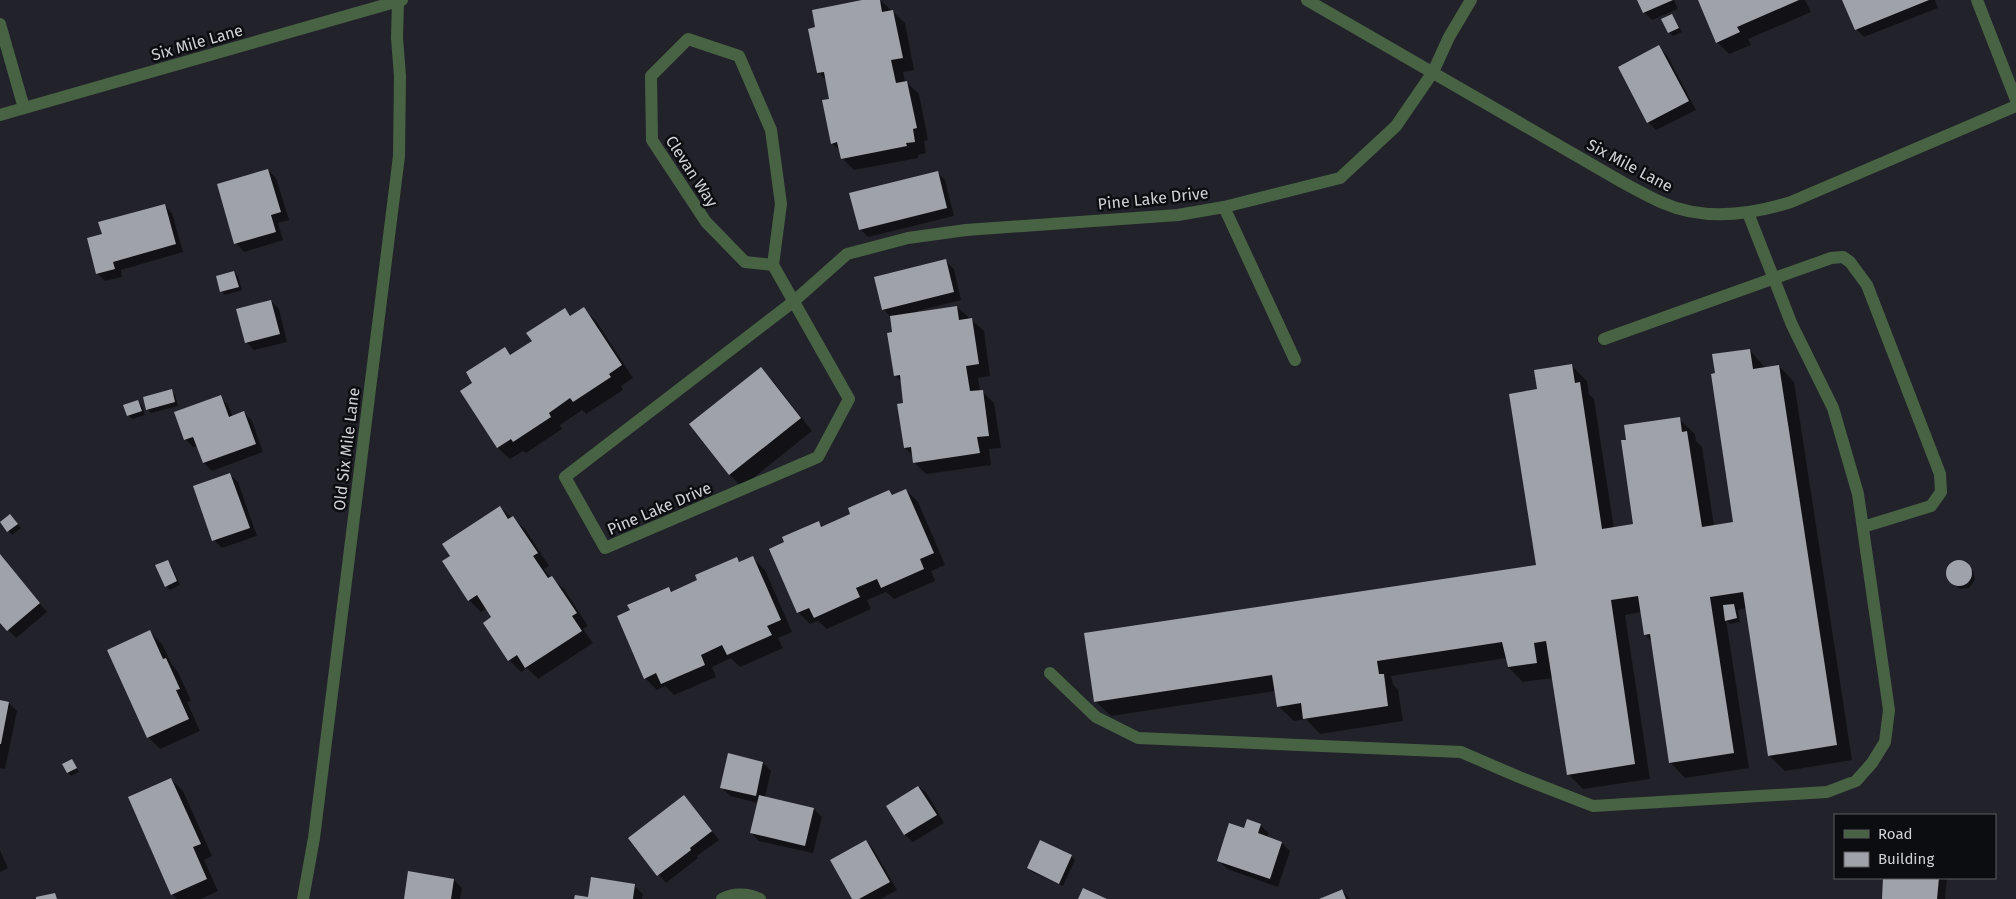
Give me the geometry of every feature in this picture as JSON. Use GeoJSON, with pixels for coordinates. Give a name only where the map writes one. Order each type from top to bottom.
{"type":"FeatureCollection","features":[{"type":"Feature","properties":{"kind":"street","name":"Six Mile Lane"},"geometry":{"type":"LineString","coordinates":[[1309,0],[1622,182],[1664,204],[1711,214],[1748,213],[1791,202],[2016,106]]}},
{"type":"Feature","properties":{"kind":"street","name":"Pine Lake Drive"},"geometry":{"type":"LineString","coordinates":[[793,302],[849,399],[818,457],[605,548],[565,477],[793,302],[847,254],[908,238],[966,230],[1178,215],[1224,207],[1340,178],[1396,126],[1433,72],[1449,37],[1471,0]]}},
{"type":"Feature","properties":{"kind":"street"},"geometry":{"type":"LineString","coordinates":[[1977,0],[2016,100]]}},
{"type":"Feature","properties":{"kind":"street","name":"Six Mile Lane"},"geometry":{"type":"LineString","coordinates":[[0,115],[400,1]]}},
{"type":"Feature","properties":{"kind":"street","name":"Old Six Mile Lane"},"geometry":{"type":"LineString","coordinates":[[303,899],[314,838],[399,156],[400,76],[397,38],[400,1]]}},
{"type":"Feature","properties":{"kind":"street"},"geometry":{"type":"LineString","coordinates":[[0,24],[24,108]]}},
{"type":"Feature","properties":{"kind":"street","name":"Clevan Way"},"geometry":{"type":"LineString","coordinates":[[688,39],[739,56],[771,130],[781,204],[773,265],[745,262],[706,222],[652,140],[651,76],[688,39]]}},
{"type":"Feature","properties":{"kind":"street"},"geometry":{"type":"LineString","coordinates":[[1224,207],[1295,360]]}},
{"type":"Feature","properties":{"kind":"street"},"geometry":{"type":"LineString","coordinates":[[1050,673],[1096,717],[1138,738],[1461,752],[1593,806],[1827,792],[1856,781],[1872,763],[1885,742],[1889,710],[1858,494],[1833,408],[1792,325],[1748,213]]}},
{"type":"Feature","properties":{"kind":"street"},"geometry":{"type":"LineString","coordinates":[[1604,338],[1831,258],[1843,257],[1850,262],[1867,285],[1940,474],[1941,492],[1931,506],[1863,527]]}},
{"type":"Feature","properties":{"kind":"street"},"geometry":{"type":"LineString","coordinates":[[773,265],[793,302]]}},
{"type":"Feature","properties":{"kind":"street"},"geometry":{"type":"LineString","coordinates":[[722,899],[727,896],[741,894],[760,899]]}},
{"type":"Feature","properties":{"kind":"building"},"geometry":{"type":"Polygon","coordinates":[[[862,0],[880,0],[882,12],[893,10],[903,58],[891,60],[896,83],[907,81],[917,128],[913,129],[915,142],[906,143],[907,146],[841,159],[837,142],[831,144],[822,100],[829,99],[824,72],[817,73],[808,29],[815,27],[812,10],[862,0]]]}},
{"type":"Feature","properties":{"kind":"building"},"geometry":{"type":"Polygon","coordinates":[[[1637,0],[1673,0],[1643,13],[1637,0]]]}},
{"type":"Feature","properties":{"kind":"building"},"geometry":{"type":"Polygon","coordinates":[[[1698,0],[1799,0],[1737,27],[1740,32],[1716,43],[1698,0]]]}},
{"type":"Feature","properties":{"kind":"building"},"geometry":{"type":"Polygon","coordinates":[[[1842,0],[1929,0],[1855,30],[1842,0]]]}},
{"type":"Feature","properties":{"kind":"building"},"geometry":{"type":"Polygon","coordinates":[[[1672,14],[1679,28],[1668,33],[1661,19],[1672,14]]]}},
{"type":"Feature","properties":{"kind":"building"},"geometry":{"type":"Polygon","coordinates":[[[1659,45],[1689,101],[1647,123],[1618,67],[1659,45]]]}},
{"type":"Feature","properties":{"kind":"building"},"geometry":{"type":"Polygon","coordinates":[[[268,169],[281,212],[271,215],[276,232],[234,244],[217,184],[268,169]]]}},
{"type":"Feature","properties":{"kind":"building"},"geometry":{"type":"Polygon","coordinates":[[[938,171],[947,208],[859,230],[849,193],[938,171]]]}},
{"type":"Feature","properties":{"kind":"building"},"geometry":{"type":"Polygon","coordinates":[[[165,204],[176,244],[113,262],[115,269],[96,274],[87,238],[102,234],[98,222],[165,204]]]}},
{"type":"Feature","properties":{"kind":"building"},"geometry":{"type":"Polygon","coordinates":[[[946,259],[954,292],[882,310],[874,277],[946,259]]]}},
{"type":"Feature","properties":{"kind":"building"},"geometry":{"type":"Polygon","coordinates":[[[234,271],[239,287],[220,292],[216,276],[234,271]]]}},
{"type":"Feature","properties":{"kind":"building"},"geometry":{"type":"Polygon","coordinates":[[[271,300],[280,334],[245,343],[236,309],[271,300]]]}},
{"type":"Feature","properties":{"kind":"building"},"geometry":{"type":"Polygon","coordinates":[[[957,306],[959,320],[972,318],[979,364],[966,366],[970,391],[983,390],[989,436],[977,437],[980,453],[913,463],[911,447],[904,448],[897,404],[903,403],[900,375],[894,376],[887,333],[892,332],[890,316],[957,306]]]}},
{"type":"Feature","properties":{"kind":"building"},"geometry":{"type":"Polygon","coordinates":[[[584,307],[622,365],[609,374],[611,377],[573,402],[570,398],[549,413],[551,417],[513,442],[511,439],[497,448],[460,391],[472,383],[466,372],[505,347],[510,355],[532,341],[526,333],[565,308],[570,316],[584,307]]]}},
{"type":"Feature","properties":{"kind":"building"},"geometry":{"type":"Polygon","coordinates":[[[1750,349],[1753,369],[1779,365],[1837,745],[1768,756],[1743,592],[1710,597],[1734,753],[1669,763],[1650,634],[1644,635],[1638,596],[1611,600],[1635,764],[1567,775],[1546,641],[1534,643],[1537,663],[1508,667],[1502,642],[1377,661],[1379,674],[1384,674],[1388,706],[1303,719],[1301,703],[1277,707],[1272,675],[1094,702],[1084,633],[1536,565],[1509,394],[1537,389],[1534,370],[1572,364],[1575,383],[1580,382],[1602,529],[1633,524],[1621,440],[1626,440],[1624,425],[1680,417],[1682,432],[1687,431],[1702,527],[1733,522],[1711,374],[1715,373],[1712,354],[1750,349]]]}},
{"type":"Feature","properties":{"kind":"building"},"geometry":{"type":"Polygon","coordinates":[[[761,367],[801,418],[729,475],[689,424],[761,367]]]}},
{"type":"Feature","properties":{"kind":"building"},"geometry":{"type":"Polygon","coordinates":[[[172,389],[175,402],[146,410],[143,397],[172,389]]]}},
{"type":"Feature","properties":{"kind":"building"},"geometry":{"type":"Polygon","coordinates":[[[221,395],[229,417],[244,411],[256,444],[203,463],[193,437],[184,440],[174,412],[221,395]]]}},
{"type":"Feature","properties":{"kind":"building"},"geometry":{"type":"Polygon","coordinates":[[[138,400],[142,411],[127,416],[123,405],[138,400]]]}},
{"type":"Feature","properties":{"kind":"building"},"geometry":{"type":"Polygon","coordinates":[[[230,473],[250,528],[212,541],[193,486],[230,473]]]}},
{"type":"Feature","properties":{"kind":"building"},"geometry":{"type":"Polygon","coordinates":[[[906,489],[934,553],[920,559],[924,569],[881,588],[877,579],[856,588],[860,597],[814,618],[809,608],[797,613],[769,549],[784,542],[782,537],[819,521],[821,527],[850,514],[848,508],[889,490],[892,495],[906,489]]]}},
{"type":"Feature","properties":{"kind":"building"},"geometry":{"type":"Polygon","coordinates":[[[500,506],[508,519],[513,516],[538,553],[533,556],[548,578],[552,576],[577,613],[572,616],[582,631],[525,668],[517,655],[508,661],[483,623],[491,617],[477,595],[468,601],[442,561],[450,556],[442,544],[500,506]]]}},
{"type":"Feature","properties":{"kind":"building"},"geometry":{"type":"Polygon","coordinates":[[[10,514],[18,524],[7,532],[0,522],[10,514]]]}},
{"type":"Feature","properties":{"kind":"building"},"geometry":{"type":"Polygon","coordinates":[[[0,554],[40,603],[7,631],[0,623],[0,554]]]}},
{"type":"Feature","properties":{"kind":"building"},"geometry":{"type":"Polygon","coordinates":[[[753,556],[781,620],[767,626],[772,635],[727,655],[722,645],[701,655],[705,665],[661,684],[656,673],[644,679],[617,616],[630,610],[627,605],[669,587],[671,592],[697,580],[695,575],[737,557],[739,562],[753,556]]]}},
{"type":"Feature","properties":{"kind":"building"},"geometry":{"type":"Polygon","coordinates":[[[168,560],[177,581],[165,587],[155,565],[168,560]]]}},
{"type":"Feature","properties":{"kind":"building"},"geometry":{"type":"Polygon","coordinates":[[[1959,560],[1968,564],[1972,573],[1968,582],[1959,586],[1950,582],[1946,573],[1950,564],[1959,560]]]}},
{"type":"Feature","properties":{"kind":"building"},"geometry":{"type":"Polygon","coordinates":[[[1734,604],[1737,618],[1725,621],[1723,605],[1734,604]]]}},
{"type":"Feature","properties":{"kind":"building"},"geometry":{"type":"Polygon","coordinates":[[[150,630],[163,659],[166,658],[180,689],[176,690],[189,719],[147,738],[107,650],[150,630]]]}},
{"type":"Feature","properties":{"kind":"building"},"geometry":{"type":"Polygon","coordinates":[[[0,700],[9,702],[1,744],[0,744],[0,700]]]}},
{"type":"Feature","properties":{"kind":"building"},"geometry":{"type":"Polygon","coordinates":[[[728,753],[763,762],[756,796],[720,788],[728,753]]]}},
{"type":"Feature","properties":{"kind":"building"},"geometry":{"type":"Polygon","coordinates":[[[72,759],[77,768],[67,773],[62,764],[72,759]]]}},
{"type":"Feature","properties":{"kind":"building"},"geometry":{"type":"Polygon","coordinates":[[[171,778],[201,844],[193,847],[207,879],[171,895],[128,797],[171,778]]]}},
{"type":"Feature","properties":{"kind":"building"},"geometry":{"type":"Polygon","coordinates":[[[918,786],[937,815],[904,835],[886,806],[918,786]]]}},
{"type":"Feature","properties":{"kind":"building"},"geometry":{"type":"Polygon","coordinates":[[[684,795],[712,831],[657,876],[628,838],[684,795]]]}},
{"type":"Feature","properties":{"kind":"building"},"geometry":{"type":"Polygon","coordinates":[[[759,795],[814,808],[805,846],[750,833],[759,795]]]}},
{"type":"Feature","properties":{"kind":"building"},"geometry":{"type":"Polygon","coordinates":[[[1247,819],[1261,824],[1258,833],[1282,842],[1270,879],[1217,861],[1229,823],[1244,828],[1247,819]]]}},
{"type":"Feature","properties":{"kind":"building"},"geometry":{"type":"Polygon","coordinates":[[[866,840],[890,882],[859,899],[852,899],[830,860],[866,840]]]}},
{"type":"Feature","properties":{"kind":"building"},"geometry":{"type":"Polygon","coordinates":[[[1040,840],[1072,855],[1059,884],[1027,868],[1040,840]]]}},
{"type":"Feature","properties":{"kind":"building"},"geometry":{"type":"Polygon","coordinates":[[[408,871],[454,879],[451,899],[404,899],[408,871]]]}},
{"type":"Feature","properties":{"kind":"building"},"geometry":{"type":"Polygon","coordinates":[[[591,877],[635,884],[633,899],[574,899],[575,895],[588,897],[591,877]]]}},
{"type":"Feature","properties":{"kind":"building"},"geometry":{"type":"Polygon","coordinates":[[[1883,879],[1939,879],[1937,899],[1882,899],[1883,879]]]}},
{"type":"Feature","properties":{"kind":"building"},"geometry":{"type":"Polygon","coordinates":[[[1083,888],[1107,899],[1078,899],[1083,888]]]}},
{"type":"Feature","properties":{"kind":"building"},"geometry":{"type":"Polygon","coordinates":[[[1341,890],[1346,899],[1319,899],[1341,890]]]}},
{"type":"Feature","properties":{"kind":"building"},"geometry":{"type":"Polygon","coordinates":[[[55,893],[57,899],[36,899],[36,897],[55,893]]]}}]}
